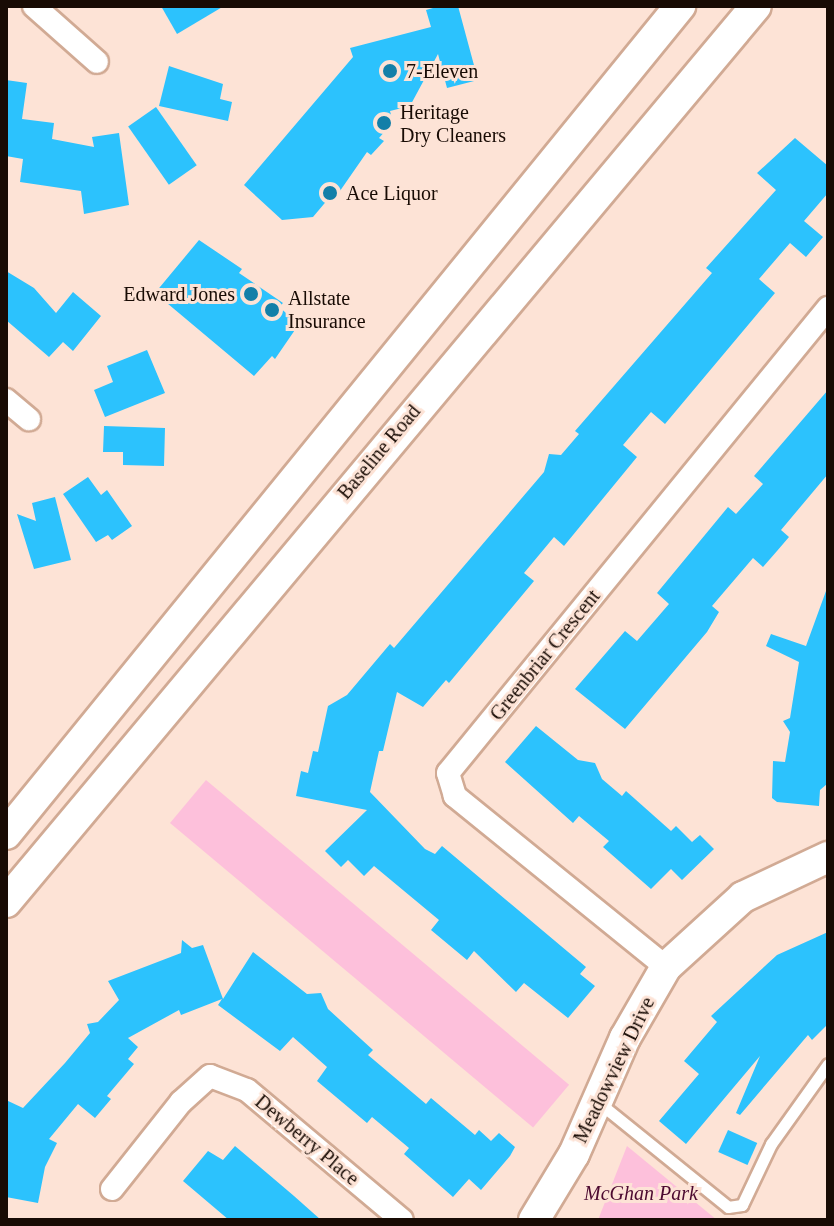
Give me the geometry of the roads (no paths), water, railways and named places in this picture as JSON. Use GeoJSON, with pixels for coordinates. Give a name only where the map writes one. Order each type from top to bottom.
{"type":"FeatureCollection","features":[{"type":"Feature","properties":{"kind":"main road"},"geometry":{"type":"LineString","coordinates":[[653,41],[667,6]]}},
{"type":"Feature","properties":{"kind":"main road"},"geometry":{"type":"LineString","coordinates":[[6,834],[680,6]]}},
{"type":"Feature","properties":{"kind":"main road","name":"Baseline Road"},"geometry":{"type":"LineString","coordinates":[[6,902],[757,9]]}},
{"type":"Feature","properties":{"kind":"main road","name":"Meadowview Drive"},"geometry":{"type":"LineString","coordinates":[[534,1220],[574,1154],[597,1101],[666,967],[743,897],[828,857]]}},
{"type":"Feature","properties":{"kind":"street"},"geometry":{"type":"LineString","coordinates":[[34,6],[97,62]]}},
{"type":"Feature","properties":{"kind":"street","name":"Greenbriar Crescent"},"geometry":{"type":"LineString","coordinates":[[666,967],[455,796],[448,773],[828,308]]}},
{"type":"Feature","properties":{"kind":"street"},"geometry":{"type":"LineString","coordinates":[[6,400],[29,419]]}},
{"type":"Feature","properties":{"kind":"street","name":"Dewberry Place"},"geometry":{"type":"LineString","coordinates":[[112,1189],[181,1102],[210,1076],[247,1090],[402,1220]]}},
{"type":"Feature","properties":{"kind":"lane"},"geometry":{"type":"LineString","coordinates":[[597,1101],[728,1207],[742,1205],[771,1144],[828,1064]]}},
{"type":"Feature","properties":{"kind":"place","name":"7-Eleven"},"geometry":{"type":"Point","coordinates":[390,71]}},
{"type":"Feature","properties":{"kind":"place","name":"Heritage Dry Cleaners"},"geometry":{"type":"Point","coordinates":[384,123]}},
{"type":"Feature","properties":{"kind":"place","name":"Ace Liquor"},"geometry":{"type":"Point","coordinates":[330,193]}},
{"type":"Feature","properties":{"kind":"place","name":"Edward Jones"},"geometry":{"type":"Point","coordinates":[251,294]}},
{"type":"Feature","properties":{"kind":"place","name":"Allstate Insurance"},"geometry":{"type":"Point","coordinates":[272,310]}},
{"type":"Feature","properties":{"kind":"park label","name":"McGhan Park"},"geometry":{"type":"Point","coordinates":[641,1193]}}]}
